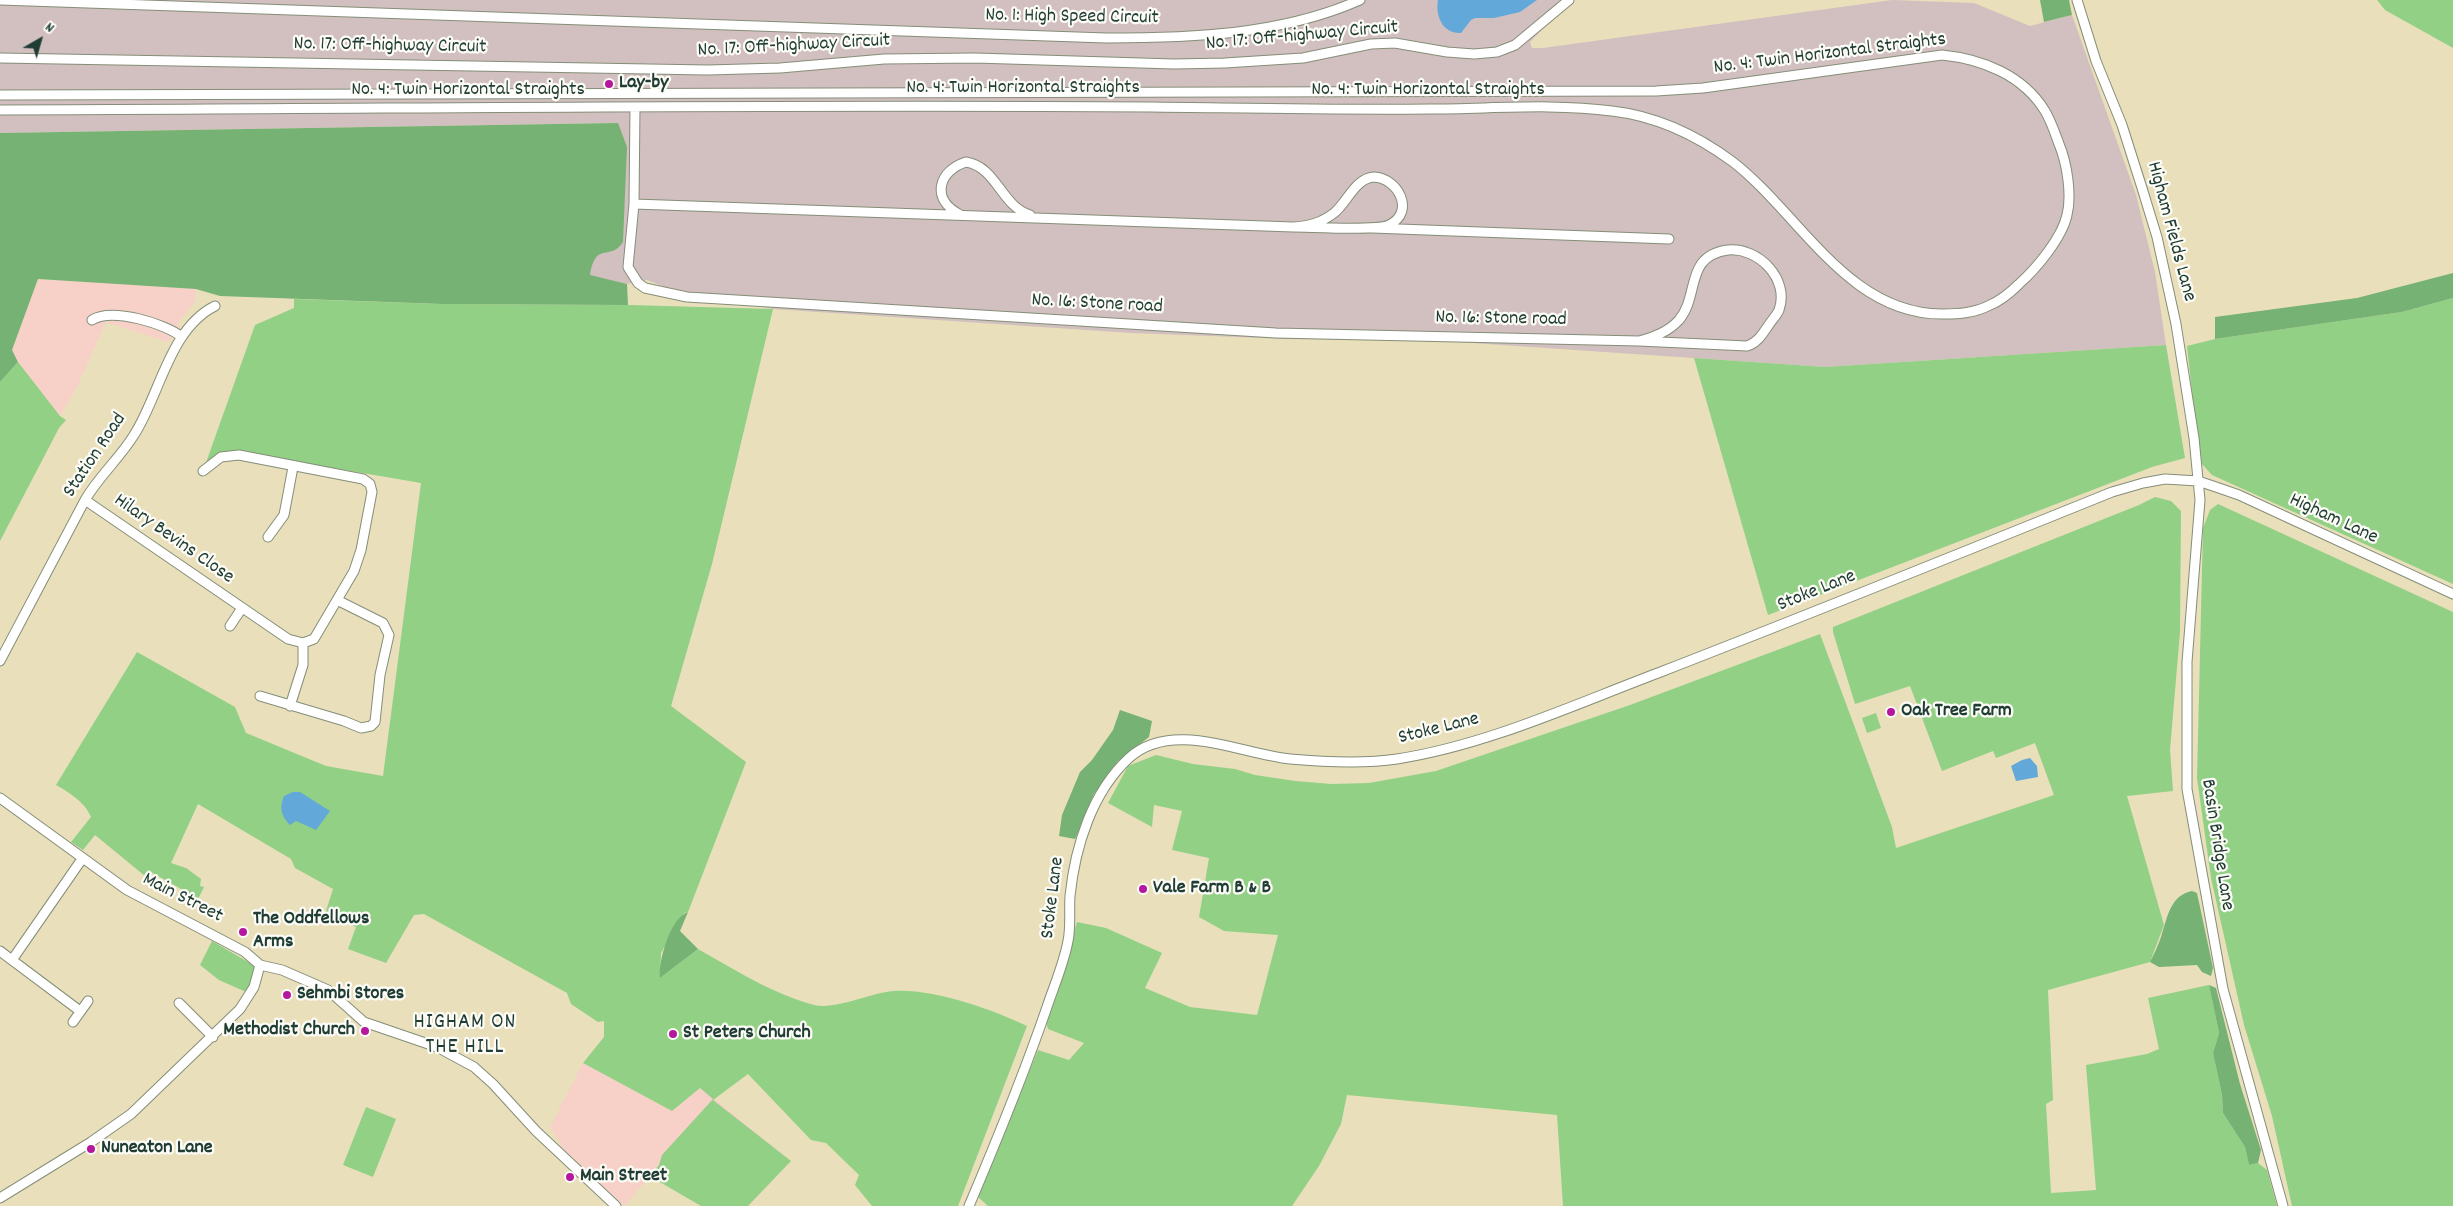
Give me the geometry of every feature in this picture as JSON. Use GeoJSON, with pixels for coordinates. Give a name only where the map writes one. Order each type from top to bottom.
{"type":"FeatureCollection","features":[{"type":"Feature","properties":{"kind":"street","name":"No. 1: High Speed Circuit"},"geometry":{"type":"LineString","coordinates":[[0,0],[1122,38],[1181,37],[1256,29],[1309,18],[1360,0]]}},
{"type":"Feature","properties":{"kind":"street","name":"No. 17: Off-highway Circuit"},"geometry":{"type":"LineString","coordinates":[[0,58],[708,70],[780,68],[884,59],[975,58],[1174,64],[1225,63],[1303,58],[1371,44],[1395,43],[1447,52],[1474,54],[1496,52],[1515,45],[1568,0]]}},
{"type":"Feature","properties":{"kind":"street","name":"Higham Fields Lane"},"geometry":{"type":"LineString","coordinates":[[2077,0],[2096,61],[2122,125],[2157,237],[2176,324],[2194,438],[2198,481]]}},
{"type":"Feature","properties":{"kind":"street","name":"No. 4: Twin Horizontal Straights"},"geometry":{"type":"LineString","coordinates":[[0,95],[1656,91],[1703,88],[1942,55],[1975,59],[1990,66],[2020,83],[2046,112],[2067,164],[2067,216],[2048,252],[2035,271],[1995,304],[1962,314],[1929,314],[1883,301],[1857,284],[1824,255],[1756,182],[1707,144],[1668,125],[1644,117],[1614,111],[1564,108],[1396,109],[919,105],[0,110]]}},
{"type":"Feature","properties":{"kind":"street","name":"No. 16: Stone road"},"geometry":{"type":"LineString","coordinates":[[635,107],[634,204],[628,267],[638,283],[651,291],[687,297],[1276,333],[1639,341],[1746,346],[1755,343],[1779,310],[1780,299],[1776,279],[1771,269],[1754,254],[1738,250],[1712,255],[1704,260],[1697,270],[1692,281],[1690,297],[1680,319],[1657,336],[1639,341]]}},
{"type":"Feature","properties":{"kind":"street"},"geometry":{"type":"LineString","coordinates":[[960,215],[944,203],[941,189],[942,182],[951,169],[966,162],[984,170],[1009,202],[1022,212],[1028,215],[1060,218]]}},
{"type":"Feature","properties":{"kind":"street"},"geometry":{"type":"LineString","coordinates":[[1293,227],[1317,224],[1335,212],[1361,182],[1377,177],[1394,186],[1401,195],[1402,204],[1399,215],[1392,224],[1372,228]]}},
{"type":"Feature","properties":{"kind":"street"},"geometry":{"type":"LineString","coordinates":[[634,204],[834,213],[1060,218],[1669,239]]}},
{"type":"Feature","properties":{"kind":"street","name":"Station Road"},"geometry":{"type":"LineString","coordinates":[[0,661],[85,500],[98,479],[135,434],[182,338],[200,315],[215,306]]}},
{"type":"Feature","properties":{"kind":"street"},"geometry":{"type":"LineString","coordinates":[[92,320],[112,316],[144,320],[173,329],[182,338]]}},
{"type":"Feature","properties":{"kind":"street"},"geometry":{"type":"LineString","coordinates":[[203,472],[221,458],[239,455],[363,480],[370,484],[372,492],[361,550],[354,571],[314,639],[303,643],[303,665],[290,706]]}},
{"type":"Feature","properties":{"kind":"street"},"geometry":{"type":"LineString","coordinates":[[268,537],[284,515],[293,467]]}},
{"type":"Feature","properties":{"kind":"street","name":"Stoke Lane"},"geometry":{"type":"LineString","coordinates":[[969,1206],[1035,1041],[1069,941],[1070,896],[1081,839],[1102,793],[1119,768],[1137,751],[1162,741],[1193,740],[1288,759],[1340,762],[1395,759],[1446,749],[1514,728],[1820,610],[2112,492],[2165,479],[2198,481]]}},
{"type":"Feature","properties":{"kind":"street","name":"Higham Lane"},"geometry":{"type":"LineString","coordinates":[[2198,481],[2239,495],[2453,594]]}},
{"type":"Feature","properties":{"kind":"street","name":"Basin Bridge Lane"},"geometry":{"type":"LineString","coordinates":[[2198,481],[2200,500],[2187,662],[2187,789],[2223,989],[2283,1206]]}},
{"type":"Feature","properties":{"kind":"street","name":"Hilary Bevins Close"},"geometry":{"type":"LineString","coordinates":[[85,500],[242,608],[288,638],[303,643]]}},
{"type":"Feature","properties":{"kind":"street"},"geometry":{"type":"LineString","coordinates":[[260,696],[344,720],[361,728],[371,726],[375,722],[380,675],[389,635],[387,628],[383,623],[337,600]]}},
{"type":"Feature","properties":{"kind":"street","name":"Hilary Bevins Close"},"geometry":{"type":"LineString","coordinates":[[230,626],[242,608]]}},
{"type":"Feature","properties":{"kind":"street","name":"Main Street"},"geometry":{"type":"LineString","coordinates":[[0,798],[127,890],[246,952],[260,965],[282,970],[322,986],[335,994],[364,1022],[437,1047],[474,1066],[536,1131],[616,1206]]}},
{"type":"Feature","properties":{"kind":"street"},"geometry":{"type":"LineString","coordinates":[[12,960],[82,859]]}},
{"type":"Feature","properties":{"kind":"street"},"geometry":{"type":"LineString","coordinates":[[0,951],[80,1011]]}},
{"type":"Feature","properties":{"kind":"street"},"geometry":{"type":"LineString","coordinates":[[0,1198],[114,1126],[136,1108],[213,1036],[244,1003],[258,978],[260,965]]}},
{"type":"Feature","properties":{"kind":"street"},"geometry":{"type":"LineString","coordinates":[[73,1022],[88,1001]]}},
{"type":"Feature","properties":{"kind":"street"},"geometry":{"type":"LineString","coordinates":[[179,1003],[213,1036]]}},
{"type":"Feature","properties":{"kind":"shaded area"},"geometry":{"type":"Polygon","coordinates":[[[0,0],[1571,0],[1530,42],[1532,48],[1892,0],[1974,3],[2030,26],[2072,15],[2136,195],[2155,272],[2166,345],[1825,367],[1428,340],[1289,339],[1131,333],[773,309],[665,287],[647,280],[627,284],[589,276],[592,261],[596,256],[602,252],[613,251],[617,123],[0,133],[0,0]]]}},
{"type":"Feature","properties":{"kind":"shaded area"},"geometry":{"type":"Polygon","coordinates":[[[38,279],[196,289],[195,301],[177,324],[181,329],[168,342],[106,322],[77,387],[60,416],[13,357],[12,350],[38,279]]]}},
{"type":"Feature","properties":{"kind":"shaded area"},"geometry":{"type":"Polygon","coordinates":[[[583,1063],[672,1111],[701,1088],[791,1161],[748,1206],[701,1206],[658,1181],[648,1178],[625,1206],[567,1154],[550,1127],[583,1063]]]}},
{"type":"Feature","properties":{"kind":"green space"},"geometry":{"type":"Polygon","coordinates":[[[2040,0],[2069,0],[2072,15],[2044,22],[2040,0]]]}},
{"type":"Feature","properties":{"kind":"green space"},"geometry":{"type":"Polygon","coordinates":[[[2377,0],[2453,0],[2453,48],[2385,10],[2377,0]]]}},
{"type":"Feature","properties":{"kind":"green space"},"geometry":{"type":"Polygon","coordinates":[[[618,123],[627,147],[623,242],[613,251],[600,254],[596,258],[590,275],[627,284],[628,305],[442,304],[220,296],[196,289],[38,279],[12,350],[18,362],[0,382],[0,133],[618,123]]]}},
{"type":"Feature","properties":{"kind":"green space"},"geometry":{"type":"Polygon","coordinates":[[[2453,273],[2453,298],[2402,312],[2215,339],[2215,317],[2357,298],[2453,273]]]}},
{"type":"Feature","properties":{"kind":"green space"},"geometry":{"type":"Polygon","coordinates":[[[2453,298],[2453,584],[2212,475],[2202,464],[2198,447],[2187,346],[2215,339],[2402,312],[2453,298]]]}},
{"type":"Feature","properties":{"kind":"green space"},"geometry":{"type":"Polygon","coordinates":[[[294,299],[442,304],[628,305],[773,309],[712,564],[671,706],[746,762],[688,912],[684,913],[661,953],[660,978],[698,949],[769,988],[814,1005],[823,1006],[843,1003],[884,992],[909,991],[962,1001],[1027,1026],[958,1206],[872,1206],[855,1185],[859,1175],[826,1143],[811,1140],[748,1074],[713,1100],[791,1161],[748,1206],[701,1206],[658,1181],[648,1178],[659,1165],[662,1155],[713,1099],[700,1088],[672,1111],[583,1063],[604,1037],[604,1021],[598,1022],[571,1004],[567,993],[424,914],[414,915],[386,963],[348,949],[356,927],[325,914],[333,889],[295,868],[291,859],[198,804],[171,863],[186,868],[201,879],[200,886],[204,887],[197,901],[182,895],[183,890],[149,871],[145,876],[95,835],[83,850],[71,842],[91,817],[81,802],[56,785],[137,652],[235,707],[246,733],[326,766],[383,776],[421,483],[240,452],[203,471],[255,325],[294,308],[294,299]]]}},
{"type":"Feature","properties":{"kind":"green space"},"geometry":{"type":"Polygon","coordinates":[[[2166,345],[2185,458],[2152,467],[1768,615],[1694,358],[1825,367],[2166,345]]]}},
{"type":"Feature","properties":{"kind":"green space"},"geometry":{"type":"Polygon","coordinates":[[[18,362],[60,416],[66,420],[59,428],[0,541],[0,382],[18,362]]]}},
{"type":"Feature","properties":{"kind":"green space"},"geometry":{"type":"Polygon","coordinates":[[[2155,497],[2171,501],[2181,511],[2180,632],[2170,750],[2173,791],[2127,796],[2164,925],[2150,962],[2048,990],[2053,1100],[2046,1104],[2051,1193],[2096,1190],[2086,1065],[2147,1054],[2159,1049],[2148,998],[2209,985],[2219,1033],[2213,1053],[2222,1095],[2223,1113],[2245,1147],[2249,1165],[2258,1163],[2267,1170],[2277,1206],[1563,1206],[1557,1115],[1347,1095],[1341,1124],[1319,1166],[1292,1206],[988,1206],[978,1197],[1038,1050],[1069,1060],[1084,1043],[1048,1029],[1046,1022],[1077,922],[1106,928],[1162,953],[1145,988],[1190,1007],[1257,1015],[1278,935],[1224,931],[1199,917],[1209,858],[1172,850],[1182,811],[1154,805],[1152,827],[1108,803],[1128,766],[1156,755],[1193,764],[1235,769],[1255,775],[1331,784],[1369,783],[1436,771],[1630,705],[1820,634],[1892,827],[1896,848],[2054,795],[2035,743],[1996,758],[1993,751],[1942,771],[1910,686],[1855,704],[1833,627],[2155,497]]]}},
{"type":"Feature","properties":{"kind":"green space"},"geometry":{"type":"Polygon","coordinates":[[[2218,504],[2453,612],[2453,1206],[2292,1206],[2272,1116],[2244,1025],[2211,878],[2197,778],[2203,528],[2210,510],[2218,504]]]}},
{"type":"Feature","properties":{"kind":"green space"},"geometry":{"type":"Polygon","coordinates":[[[1120,710],[1152,721],[1149,737],[1118,761],[1094,794],[1075,839],[1059,836],[1062,815],[1080,772],[1092,760],[1113,730],[1120,710]]]}},
{"type":"Feature","properties":{"kind":"green space"},"geometry":{"type":"Polygon","coordinates":[[[1876,713],[1881,728],[1867,733],[1862,718],[1876,713]]]}},
{"type":"Feature","properties":{"kind":"green space"},"geometry":{"type":"Polygon","coordinates":[[[2192,891],[2197,893],[2213,968],[2211,976],[2202,972],[2197,965],[2159,967],[2150,962],[2160,940],[2170,909],[2179,897],[2192,891]]]}},
{"type":"Feature","properties":{"kind":"green space"},"geometry":{"type":"Polygon","coordinates":[[[688,912],[680,931],[698,949],[660,978],[661,962],[666,941],[676,923],[688,912]]]}},
{"type":"Feature","properties":{"kind":"green space"},"geometry":{"type":"Polygon","coordinates":[[[212,941],[255,966],[255,971],[246,992],[219,980],[200,965],[212,941]]]}},
{"type":"Feature","properties":{"kind":"green space"},"geometry":{"type":"Polygon","coordinates":[[[2209,985],[2216,988],[2240,1084],[2261,1150],[2258,1163],[2249,1165],[2245,1147],[2223,1113],[2222,1095],[2213,1053],[2219,1033],[2209,985]]]}},
{"type":"Feature","properties":{"kind":"green space"},"geometry":{"type":"Polygon","coordinates":[[[366,1107],[396,1119],[373,1177],[343,1165],[366,1107]]]}},
{"type":"Feature","properties":{"kind":"water"},"geometry":{"type":"Polygon","coordinates":[[[1438,0],[1537,0],[1520,12],[1494,18],[1475,18],[1471,20],[1461,33],[1455,33],[1449,31],[1439,18],[1438,0]]]}},
{"type":"Feature","properties":{"kind":"water"},"geometry":{"type":"Polygon","coordinates":[[[2030,758],[2037,766],[2038,777],[2016,781],[2011,766],[2030,758]]]}},
{"type":"Feature","properties":{"kind":"water"},"geometry":{"type":"Polygon","coordinates":[[[293,792],[300,792],[330,811],[316,830],[296,821],[290,825],[285,818],[281,808],[282,800],[284,796],[293,792]]]}},
{"type":"Feature","properties":{"kind":"place","name":"Lay-by"},"geometry":{"type":"Point","coordinates":[609,84]}},
{"type":"Feature","properties":{"kind":"place","name":"Oak Tree Farm"},"geometry":{"type":"Point","coordinates":[1891,712]}},
{"type":"Feature","properties":{"kind":"place","name":"Vale Farm B & B"},"geometry":{"type":"Point","coordinates":[1143,889]}},
{"type":"Feature","properties":{"kind":"place","name":"The Oddfellows Arms"},"geometry":{"type":"Point","coordinates":[243,932]}},
{"type":"Feature","properties":{"kind":"place","name":"Sehmbi Stores"},"geometry":{"type":"Point","coordinates":[287,995]}},
{"type":"Feature","properties":{"kind":"place","name":"Methodist Church"},"geometry":{"type":"Point","coordinates":[365,1031]}},
{"type":"Feature","properties":{"kind":"place","name":"St Peters Church"},"geometry":{"type":"Point","coordinates":[673,1034]}},
{"type":"Feature","properties":{"kind":"place","name":"Nuneaton Lane"},"geometry":{"type":"Point","coordinates":[91,1149]}},
{"type":"Feature","properties":{"kind":"place","name":"Main Street"},"geometry":{"type":"Point","coordinates":[570,1177]}},
{"type":"Feature","properties":{"kind":"district","name":"HIGHAM ON THE HILL"},"geometry":{"type":"Point","coordinates":[465,1036]}}]}
